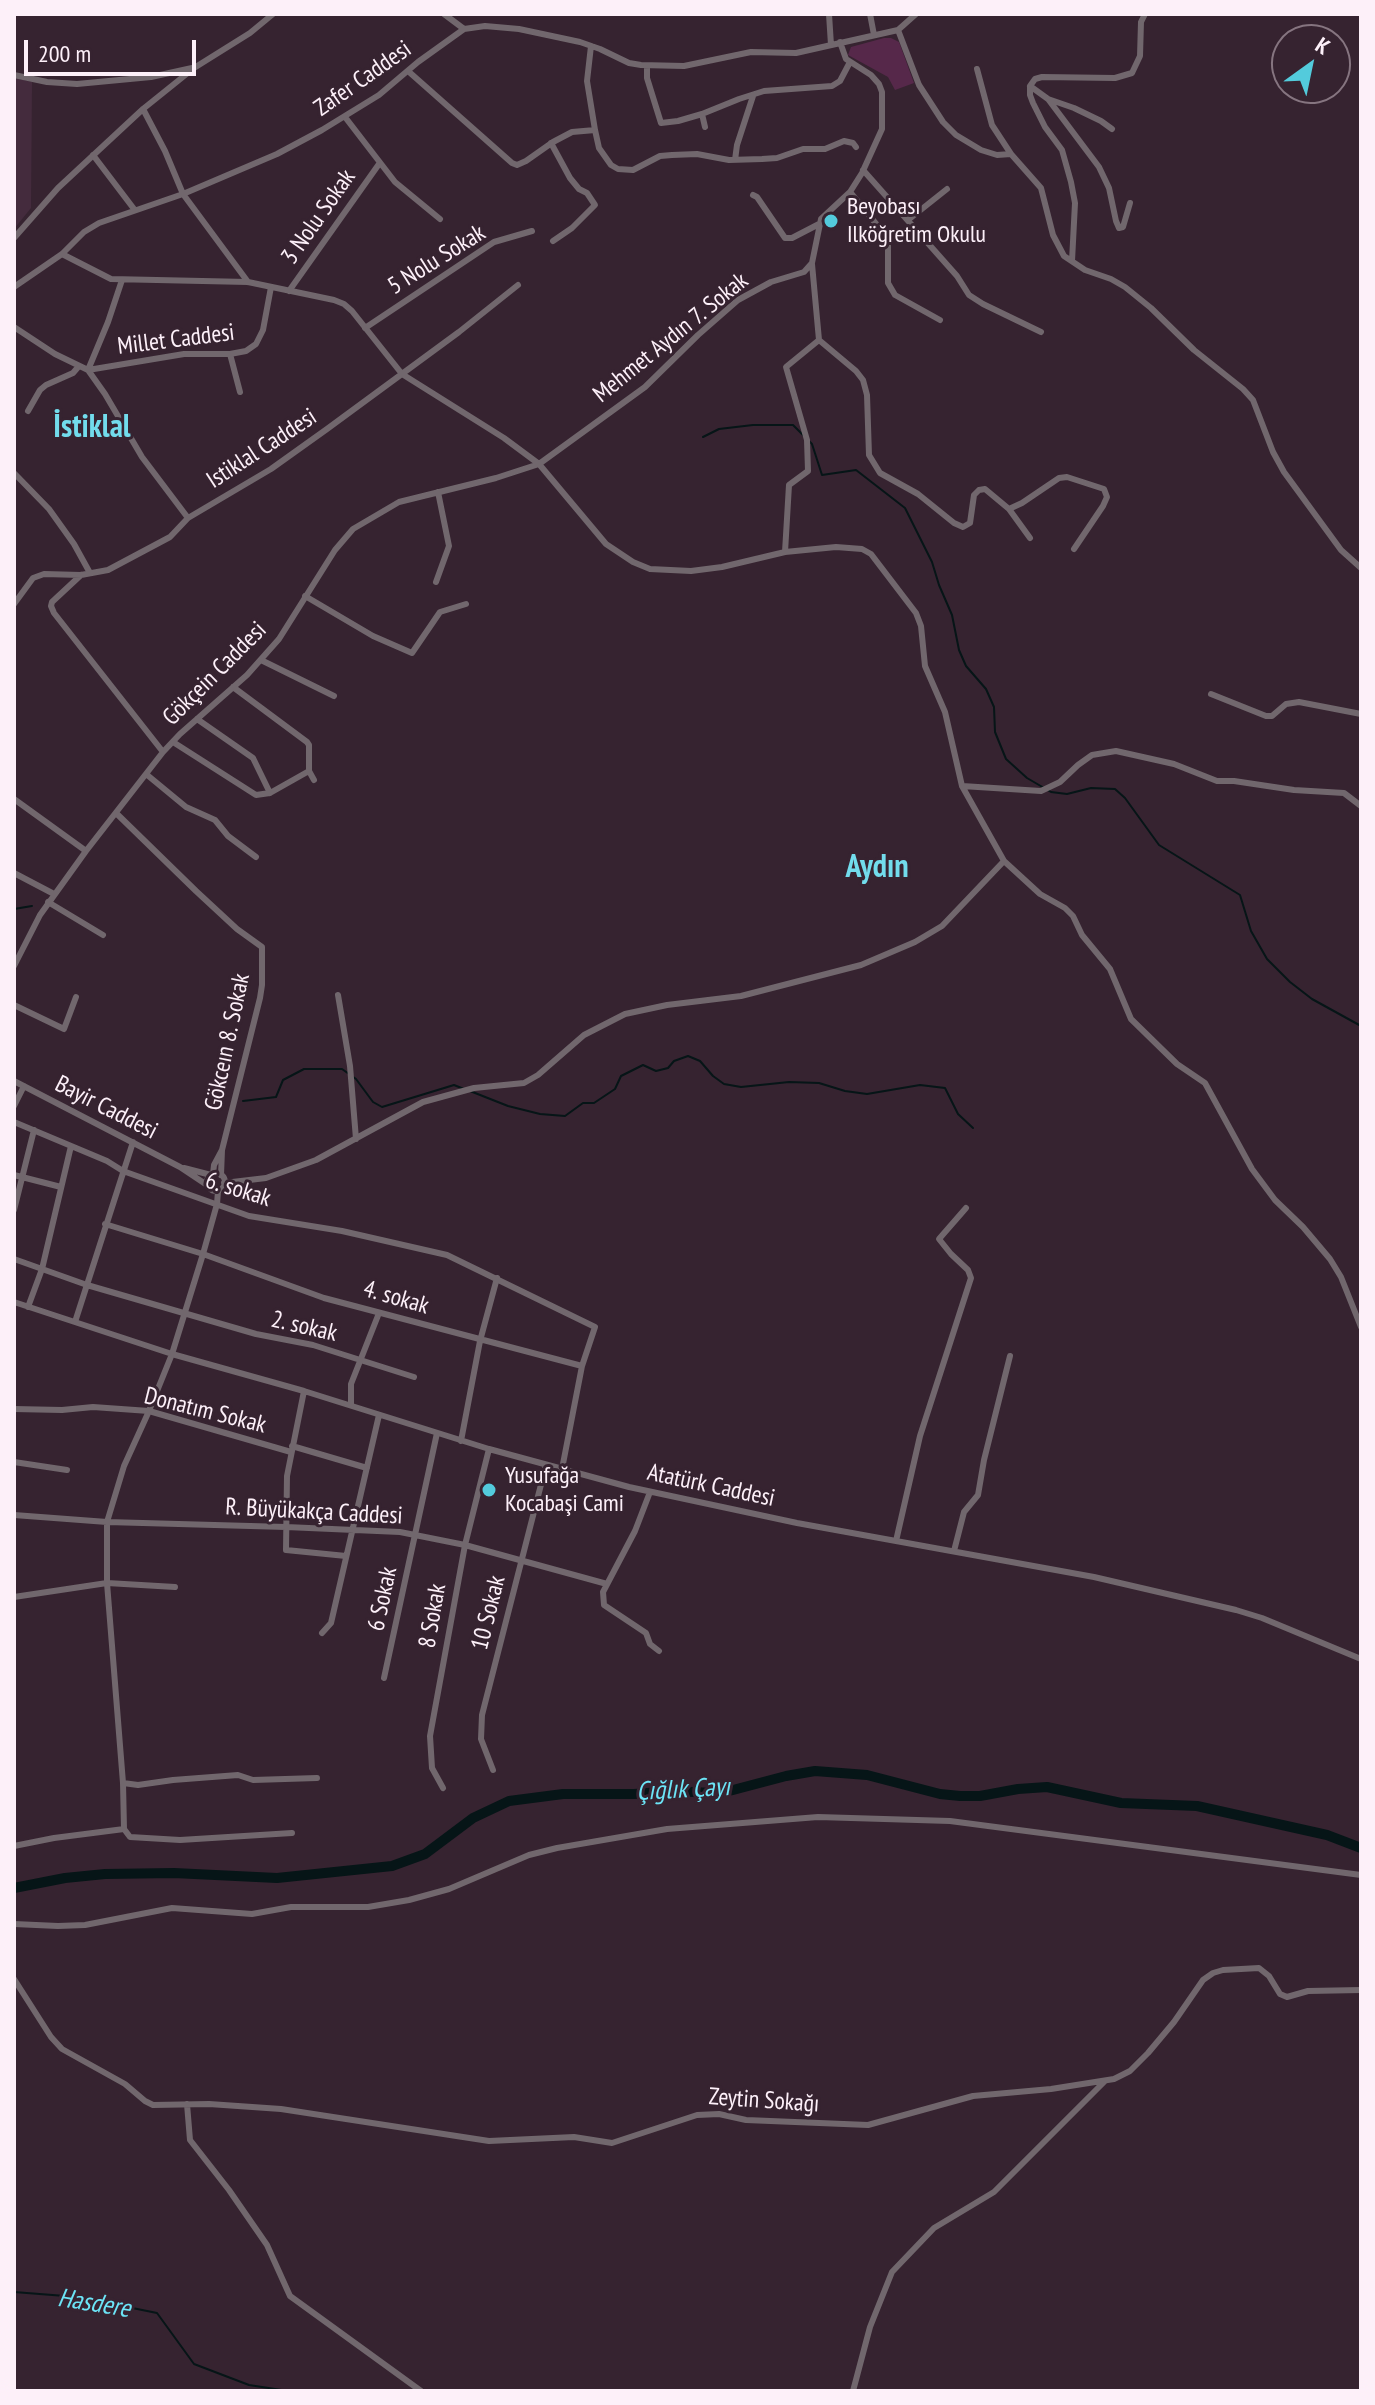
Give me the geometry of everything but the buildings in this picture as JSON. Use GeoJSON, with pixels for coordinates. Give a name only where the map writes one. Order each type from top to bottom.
{"type":"FeatureCollection","features":[{"type":"Feature","properties":{"kind":"street"},"geometry":{"type":"LineString","coordinates":[[14,238],[58,188],[143,109],[194,68],[250,33],[273,14]]}},
{"type":"Feature","properties":{"kind":"street"},"geometry":{"type":"LineString","coordinates":[[444,14],[464,29],[501,26],[552,35],[591,46],[629,63],[647,66],[684,66],[751,52],[796,53],[898,30],[916,14]]}},
{"type":"Feature","properties":{"kind":"street"},"geometry":{"type":"LineString","coordinates":[[829,14],[831,45]]}},
{"type":"Feature","properties":{"kind":"street"},"geometry":{"type":"LineString","coordinates":[[870,14],[874,35]]}},
{"type":"Feature","properties":{"kind":"street"},"geometry":{"type":"LineString","coordinates":[[1072,261],[1075,203],[1071,182],[1062,150],[1033,103],[1030,86],[1035,79],[1042,77],[1115,78],[1132,73],[1140,56],[1141,22],[1145,14]]}},
{"type":"Feature","properties":{"kind":"street","name":"Zafer Caddesi"},"geometry":{"type":"LineString","coordinates":[[14,287],[62,254],[89,228],[134,209],[183,194],[277,154],[345,117],[379,95],[464,29]]}},
{"type":"Feature","properties":{"kind":"street"},"geometry":{"type":"LineString","coordinates":[[898,30],[919,85],[943,122],[956,135],[981,150],[997,155],[1011,154]]}},
{"type":"Feature","properties":{"kind":"street"},"geometry":{"type":"LineString","coordinates":[[840,42],[846,59],[877,80],[882,92],[882,129],[850,192],[823,215],[819,224],[812,263],[819,340],[863,380],[867,395],[867,446],[871,462],[880,473],[925,498],[963,527],[970,523],[974,495],[985,489],[1009,509],[1030,538]]}},
{"type":"Feature","properties":{"kind":"street"},"geometry":{"type":"LineString","coordinates":[[591,46],[587,81],[595,130],[599,148],[611,165],[618,169],[633,170],[660,156],[697,154],[735,160],[777,158],[803,149],[825,149],[844,141],[856,147]]}},
{"type":"Feature","properties":{"kind":"street"},"geometry":{"type":"LineString","coordinates":[[647,66],[647,78],[661,123],[702,114],[764,91],[832,86],[840,81],[850,62]]}},
{"type":"Feature","properties":{"kind":"street"},"geometry":{"type":"LineString","coordinates":[[14,75],[77,84],[151,77],[194,68]]}},
{"type":"Feature","properties":{"kind":"street"},"geometry":{"type":"LineString","coordinates":[[977,69],[992,125],[1011,154],[1041,188],[1057,247],[1072,261],[1125,287],[1194,350],[1243,389],[1253,400],[1284,472],[1341,550],[1361,568]]}},
{"type":"Feature","properties":{"kind":"street"},"geometry":{"type":"LineString","coordinates":[[408,71],[517,165],[572,132],[595,130]]}},
{"type":"Feature","properties":{"kind":"street"},"geometry":{"type":"LineString","coordinates":[[1030,86],[1048,99],[1074,108],[1112,129]]}},
{"type":"Feature","properties":{"kind":"street"},"geometry":{"type":"LineString","coordinates":[[735,160],[753,96]]}},
{"type":"Feature","properties":{"kind":"street"},"geometry":{"type":"LineString","coordinates":[[1048,99],[1099,167],[1109,188],[1119,228],[1123,227],[1130,203]]}},
{"type":"Feature","properties":{"kind":"street"},"geometry":{"type":"LineString","coordinates":[[143,109],[183,194],[248,282]]}},
{"type":"Feature","properties":{"kind":"street"},"geometry":{"type":"LineString","coordinates":[[702,114],[705,127]]}},
{"type":"Feature","properties":{"kind":"street"},"geometry":{"type":"LineString","coordinates":[[345,117],[395,182],[440,219]]}},
{"type":"Feature","properties":{"kind":"street"},"geometry":{"type":"LineString","coordinates":[[551,143],[570,178],[595,205],[572,228],[553,241]]}},
{"type":"Feature","properties":{"kind":"street"},"geometry":{"type":"LineString","coordinates":[[93,155],[134,209]]}},
{"type":"Feature","properties":{"kind":"street","name":"3 Nolu Sokak"},"geometry":{"type":"LineString","coordinates":[[289,291],[379,164]]}},
{"type":"Feature","properties":{"kind":"street"},"geometry":{"type":"LineString","coordinates":[[863,170],[957,276],[969,295],[1041,332]]}},
{"type":"Feature","properties":{"kind":"street"},"geometry":{"type":"LineString","coordinates":[[908,220],[947,189]]}},
{"type":"Feature","properties":{"kind":"street"},"geometry":{"type":"LineString","coordinates":[[850,192],[886,236],[888,283],[895,295],[940,320]]}},
{"type":"Feature","properties":{"kind":"street"},"geometry":{"type":"LineString","coordinates":[[753,195],[785,238],[792,238],[819,224]]}},
{"type":"Feature","properties":{"kind":"street","name":"5 Nolu Sokak"},"geometry":{"type":"LineString","coordinates":[[365,328],[494,242],[532,231]]}},
{"type":"Feature","properties":{"kind":"street"},"geometry":{"type":"LineString","coordinates":[[62,254],[101,275],[122,280],[248,282],[344,304],[402,374],[504,438],[539,464],[606,544],[650,569],[691,571],[785,552],[836,547],[862,549],[871,554],[916,613],[921,626],[925,666],[945,712],[962,786],[1004,861],[1040,894],[1073,916],[1082,935],[1110,969],[1131,1019],[1177,1064],[1205,1083],[1252,1169],[1275,1200],[1330,1259],[1341,1277],[1361,1327]]}},
{"type":"Feature","properties":{"kind":"street","name":"Mehmet Aydın 7. Sokak"},"geometry":{"type":"LineString","coordinates":[[539,464],[645,387],[738,300],[771,282],[804,272],[812,263]]}},
{"type":"Feature","properties":{"kind":"street"},"geometry":{"type":"LineString","coordinates":[[88,370],[122,280]]}},
{"type":"Feature","properties":{"kind":"street","name":"Istiklal Caddesi"},"geometry":{"type":"LineString","coordinates":[[14,604],[33,578],[44,574],[81,575],[108,570],[170,537],[188,518],[271,469],[518,285]]}},
{"type":"Feature","properties":{"kind":"street","name":"Millet Caddesi"},"geometry":{"type":"LineString","coordinates":[[88,370],[184,354],[246,351],[256,344],[263,330],[271,287]]}},
{"type":"Feature","properties":{"kind":"street"},"geometry":{"type":"LineString","coordinates":[[14,327],[88,370],[142,457],[188,518]]}},
{"type":"Feature","properties":{"kind":"street"},"geometry":{"type":"LineString","coordinates":[[785,552],[789,485],[808,471],[807,440],[786,367],[819,340]]}},
{"type":"Feature","properties":{"kind":"street"},"geometry":{"type":"LineString","coordinates":[[230,354],[240,392]]}},
{"type":"Feature","properties":{"kind":"street"},"geometry":{"type":"LineString","coordinates":[[28,411],[40,390],[73,373],[79,366]]}},
{"type":"Feature","properties":{"kind":"street","name":"Gökçein Caddesi"},"geometry":{"type":"LineString","coordinates":[[14,966],[48,902],[86,851],[163,752],[261,660],[279,639],[335,550],[353,529],[399,502],[539,464]]}},
{"type":"Feature","properties":{"kind":"street"},"geometry":{"type":"LineString","coordinates":[[14,473],[49,509],[90,573]]}},
{"type":"Feature","properties":{"kind":"street"},"geometry":{"type":"LineString","coordinates":[[1009,509],[1059,478],[1067,477],[1104,489],[1107,495],[1103,506],[1074,549]]}},
{"type":"Feature","properties":{"kind":"street"},"geometry":{"type":"LineString","coordinates":[[436,582],[449,546],[438,492]]}},
{"type":"Feature","properties":{"kind":"street"},"geometry":{"type":"LineString","coordinates":[[81,575],[52,602],[54,613],[163,752]]}},
{"type":"Feature","properties":{"kind":"street"},"geometry":{"type":"LineString","coordinates":[[305,596],[373,636],[412,653],[440,612],[466,604]]}},
{"type":"Feature","properties":{"kind":"street"},"geometry":{"type":"LineString","coordinates":[[261,660],[334,696]]}},
{"type":"Feature","properties":{"kind":"street"},"geometry":{"type":"LineString","coordinates":[[233,687],[307,742],[309,771],[314,780]]}},
{"type":"Feature","properties":{"kind":"street"},"geometry":{"type":"LineString","coordinates":[[1211,694],[1266,716],[1272,716],[1286,704],[1299,702],[1361,714]]}},
{"type":"Feature","properties":{"kind":"street"},"geometry":{"type":"LineString","coordinates":[[197,719],[253,758],[270,793]]}},
{"type":"Feature","properties":{"kind":"street"},"geometry":{"type":"LineString","coordinates":[[173,742],[256,795],[270,793],[309,771]]}},
{"type":"Feature","properties":{"kind":"street"},"geometry":{"type":"LineString","coordinates":[[962,786],[1044,790],[1060,782],[1092,755],[1116,751],[1174,764],[1217,781],[1344,793],[1361,806]]}},
{"type":"Feature","properties":{"kind":"street"},"geometry":{"type":"LineString","coordinates":[[146,774],[186,807],[215,820],[228,836],[256,857]]}},
{"type":"Feature","properties":{"kind":"street"},"geometry":{"type":"LineString","coordinates":[[14,799],[86,851]]}},
{"type":"Feature","properties":{"kind":"street","name":"Gökceın 8. Sokak"},"geometry":{"type":"LineString","coordinates":[[116,813],[206,901],[262,947],[260,998],[217,1177],[207,1179],[207,1185]]}},
{"type":"Feature","properties":{"kind":"street"},"geometry":{"type":"LineString","coordinates":[[292,1833],[180,1840],[130,1837],[124,1829],[107,1583],[107,1522],[124,1466],[172,1354],[203,1254],[218,1191],[223,1188],[217,1177],[266,1178],[316,1160],[423,1102],[474,1088],[524,1083],[538,1075],[584,1035],[625,1014],[667,1005],[741,996],[861,965],[915,942],[942,926],[1004,861]]}},
{"type":"Feature","properties":{"kind":"street"},"geometry":{"type":"LineString","coordinates":[[14,873],[54,894]]}},
{"type":"Feature","properties":{"kind":"street"},"geometry":{"type":"LineString","coordinates":[[48,902],[103,935]]}},
{"type":"Feature","properties":{"kind":"street"},"geometry":{"type":"LineString","coordinates":[[338,995],[350,1066],[356,1139]]}},
{"type":"Feature","properties":{"kind":"street"},"geometry":{"type":"LineString","coordinates":[[14,1005],[64,1029],[76,997]]}},
{"type":"Feature","properties":{"kind":"street","name":"Bayir Caddesi"},"geometry":{"type":"LineString","coordinates":[[14,1081],[180,1167],[212,1191],[218,1191]]}},
{"type":"Feature","properties":{"kind":"street"},"geometry":{"type":"LineString","coordinates":[[14,1106],[24,1086]]}},
{"type":"Feature","properties":{"kind":"street","name":"6. sokak"},"geometry":{"type":"LineString","coordinates":[[14,1122],[123,1171],[249,1216],[404,1243],[447,1255],[595,1327],[582,1366]]}},
{"type":"Feature","properties":{"kind":"street"},"geometry":{"type":"LineString","coordinates":[[14,1210],[34,1130]]}},
{"type":"Feature","properties":{"kind":"street"},"geometry":{"type":"LineString","coordinates":[[75,1322],[133,1142]]}},
{"type":"Feature","properties":{"kind":"street"},"geometry":{"type":"LineString","coordinates":[[28,1307],[42,1269],[71,1146]]}},
{"type":"Feature","properties":{"kind":"street","name":"Bayir Caddesi"},"geometry":{"type":"LineString","coordinates":[[180,1167],[217,1177]]}},
{"type":"Feature","properties":{"kind":"street"},"geometry":{"type":"LineString","coordinates":[[14,1175],[61,1187]]}},
{"type":"Feature","properties":{"kind":"street"},"geometry":{"type":"LineString","coordinates":[[896,1541],[920,1436],[971,1278],[968,1270],[939,1239],[966,1208]]}},
{"type":"Feature","properties":{"kind":"street","name":"4. sokak"},"geometry":{"type":"LineString","coordinates":[[105,1224],[203,1254],[324,1298],[582,1366]]}},
{"type":"Feature","properties":{"kind":"street","name":"2. sokak"},"geometry":{"type":"LineString","coordinates":[[14,1259],[87,1285],[256,1334],[313,1345],[414,1377]]}},
{"type":"Feature","properties":{"kind":"street"},"geometry":{"type":"LineString","coordinates":[[461,1441],[480,1341],[497,1278]]}},
{"type":"Feature","properties":{"kind":"street","name":"Atatürk Caddesi"},"geometry":{"type":"LineString","coordinates":[[14,1302],[172,1354],[546,1465],[650,1492],[797,1523],[1094,1577],[1236,1610],[1361,1659]]}},
{"type":"Feature","properties":{"kind":"street"},"geometry":{"type":"LineString","coordinates":[[351,1405],[351,1384],[379,1313]]}},
{"type":"Feature","properties":{"kind":"street"},"geometry":{"type":"LineString","coordinates":[[954,1551],[964,1512],[978,1495],[1010,1356]]}},
{"type":"Feature","properties":{"kind":"street"},"geometry":{"type":"LineString","coordinates":[[562,1469],[582,1366]]}},
{"type":"Feature","properties":{"kind":"street"},"geometry":{"type":"LineString","coordinates":[[304,1391],[287,1476],[286,1550],[346,1556]]}},
{"type":"Feature","properties":{"kind":"street","name":"Donatım Sokak"},"geometry":{"type":"LineString","coordinates":[[14,1409],[93,1407],[149,1411],[367,1468]]}},
{"type":"Feature","properties":{"kind":"street"},"geometry":{"type":"LineString","coordinates":[[322,1633],[331,1623],[379,1415]]}},
{"type":"Feature","properties":{"kind":"street","name":"6 Sokak"},"geometry":{"type":"LineString","coordinates":[[384,1678],[437,1433]]}},
{"type":"Feature","properties":{"kind":"street","name":"8 Sokak"},"geometry":{"type":"LineString","coordinates":[[443,1788],[432,1768],[430,1736],[465,1545],[489,1449]]}},
{"type":"Feature","properties":{"kind":"street"},"geometry":{"type":"LineString","coordinates":[[14,1462],[67,1470]]}},
{"type":"Feature","properties":{"kind":"street","name":"10 Sokak"},"geometry":{"type":"LineString","coordinates":[[493,1770],[481,1739],[482,1715],[546,1465]]}},
{"type":"Feature","properties":{"kind":"street"},"geometry":{"type":"LineString","coordinates":[[650,1492],[635,1531],[603,1592],[604,1605],[646,1633],[650,1644],[659,1651]]}},
{"type":"Feature","properties":{"kind":"street","name":"R. Büyükakça Caddesi"},"geometry":{"type":"LineString","coordinates":[[14,1515],[107,1522],[415,1534],[607,1584]]}},
{"type":"Feature","properties":{"kind":"street"},"geometry":{"type":"LineString","coordinates":[[14,1597],[107,1583],[175,1587]]}},
{"type":"Feature","properties":{"kind":"street"},"geometry":{"type":"LineString","coordinates":[[123,1783],[138,1785],[238,1775],[253,1780],[317,1778]]}},
{"type":"Feature","properties":{"kind":"street"},"geometry":{"type":"LineString","coordinates":[[14,1924],[85,1925],[172,1908],[252,1914],[291,1907],[368,1907],[449,1889],[547,1850],[667,1829],[818,1817],[950,1821],[1361,1875]]}},
{"type":"Feature","properties":{"kind":"street"},"geometry":{"type":"LineString","coordinates":[[14,1846],[124,1829]]}},
{"type":"Feature","properties":{"kind":"street","name":"Zeytin Sokağı"},"geometry":{"type":"LineString","coordinates":[[14,1979],[62,2049],[131,2087],[148,2103],[209,2104],[324,2114],[489,2141],[574,2137],[612,2143],[697,2115],[868,2125],[986,2094],[1105,2081],[1130,2071],[1174,2022],[1203,1980],[1218,1971],[1259,1968],[1267,1972],[1280,1994],[1287,1997],[1308,1991],[1361,1990]]}},
{"type":"Feature","properties":{"kind":"street"},"geometry":{"type":"LineString","coordinates":[[853,2391],[870,2327],[892,2272],[934,2228],[994,2192],[1105,2081]]}},
{"type":"Feature","properties":{"kind":"street"},"geometry":{"type":"LineString","coordinates":[[187,2104],[190,2140],[267,2245],[290,2296],[421,2391]]}},
{"type":"Feature","properties":{"kind":"shaded area"},"geometry":{"type":"Polygon","coordinates":[[[884,38],[899,42],[914,83],[895,90],[888,77],[848,55],[851,47],[884,38]]]}},
{"type":"Feature","properties":{"kind":"shaded area"},"geometry":{"type":"Polygon","coordinates":[[[14,78],[32,82],[31,208],[14,229],[14,78]]]}},
{"type":"Feature","properties":{"kind":"waterway"},"geometry":{"type":"LineString","coordinates":[[703,437],[719,429],[753,425],[793,425],[804,436]]}},
{"type":"Feature","properties":{"kind":"waterway"},"geometry":{"type":"LineString","coordinates":[[809,441],[822,475],[856,470],[905,508],[932,562],[952,615],[959,650],[966,666],[986,689],[994,707],[995,732],[1006,759],[1027,778],[1051,792],[1067,794],[1091,788],[1115,789],[1159,845],[1240,895],[1251,931],[1267,959],[1290,982],[1312,999],[1361,1026]]}},
{"type":"Feature","properties":{"kind":"waterway"},"geometry":{"type":"LineString","coordinates":[[14,909],[32,906]]}},
{"type":"Feature","properties":{"kind":"waterway"},"geometry":{"type":"LineString","coordinates":[[470,1091],[508,1106],[565,1116],[583,1103],[594,1103],[615,1089],[621,1076],[643,1065],[656,1071],[688,1056],[700,1061],[724,1084],[741,1087],[789,1082],[819,1083],[867,1094],[920,1085],[945,1088],[958,1114],[973,1128]]}},
{"type":"Feature","properties":{"kind":"waterway"},"geometry":{"type":"LineString","coordinates":[[243,1101],[276,1097],[283,1080],[304,1069],[342,1069],[356,1079],[373,1102],[382,1107],[454,1085],[464,1089]]}},
{"type":"Feature","properties":{"kind":"waterway","name":"Çığlık Çayı"},"geometry":{"type":"LineString","coordinates":[[14,1888],[105,1874],[174,1873],[277,1878],[392,1866],[425,1854],[473,1818],[509,1801],[563,1794],[712,1793],[815,1771],[867,1775],[940,1794],[960,1796],[1047,1787],[1121,1803],[1197,1806],[1327,1835],[1361,1848]]}},
{"type":"Feature","properties":{"kind":"waterway","name":"Hasdere"},"geometry":{"type":"LineString","coordinates":[[14,2292],[78,2297],[157,2313],[194,2364],[249,2385],[288,2391]]}},
{"type":"Feature","properties":{"kind":"place","name":"Beyobası Ilköğretim Okulu"},"geometry":{"type":"Point","coordinates":[831,221]}},
{"type":"Feature","properties":{"kind":"place","name":"Yusufağa Kocabaşi Cami"},"geometry":{"type":"Point","coordinates":[489,1490]}},
{"type":"Feature","properties":{"kind":"district","name":"İstiklal"},"geometry":{"type":"Point","coordinates":[92,428]}},
{"type":"Feature","properties":{"kind":"district","name":"Aydın"},"geometry":{"type":"Point","coordinates":[877,868]}}]}
